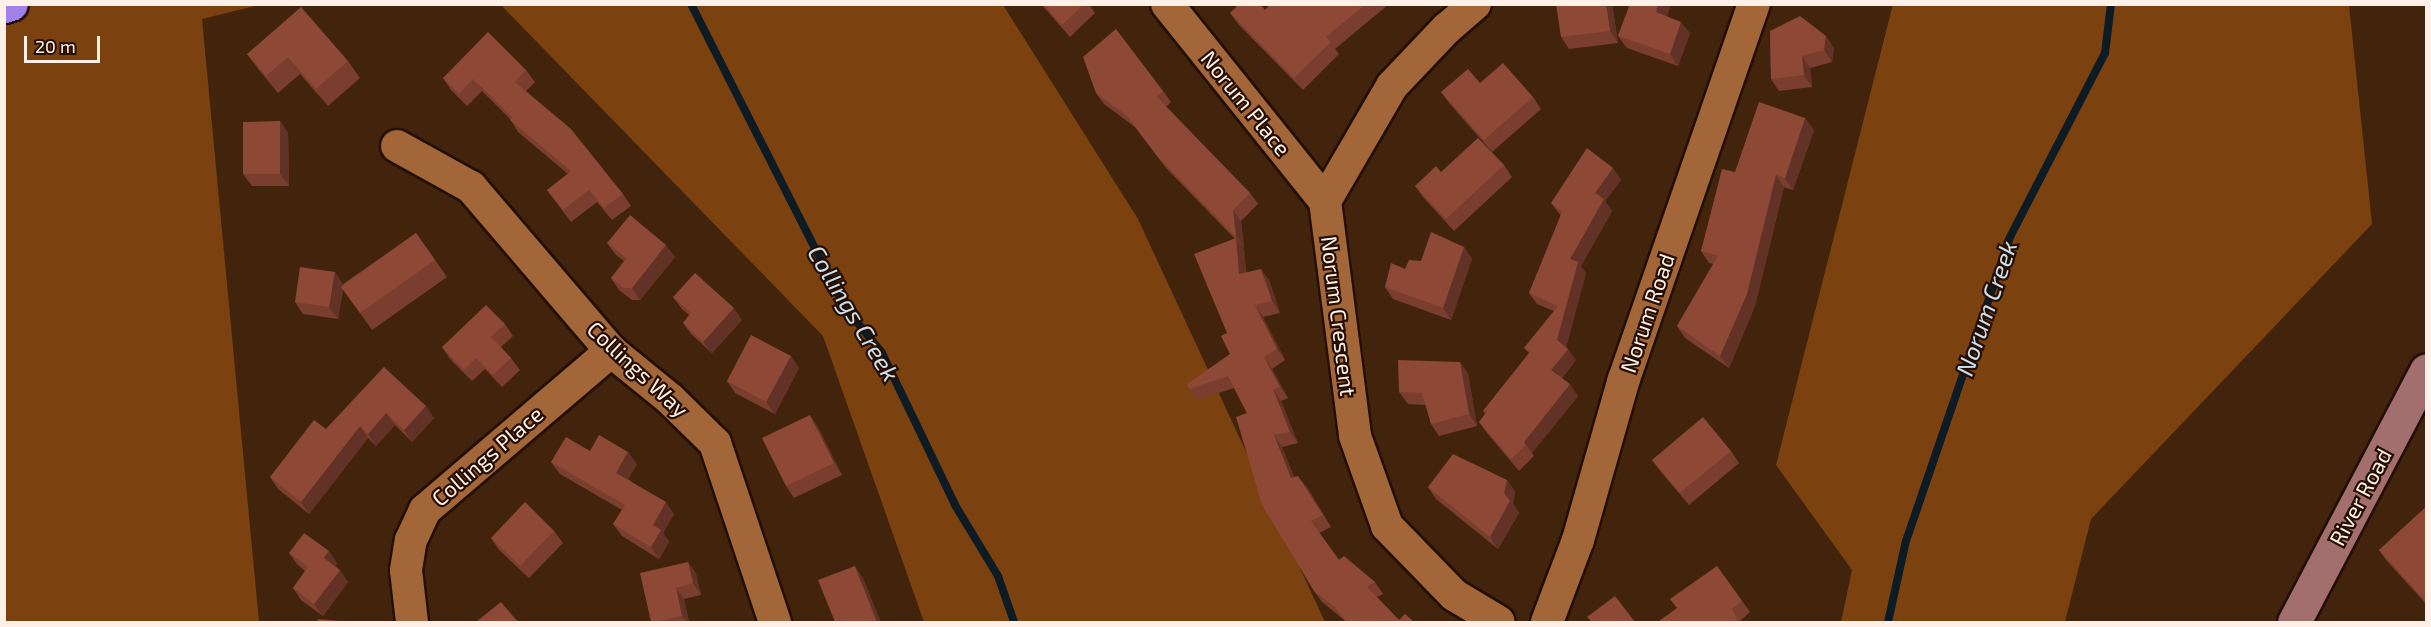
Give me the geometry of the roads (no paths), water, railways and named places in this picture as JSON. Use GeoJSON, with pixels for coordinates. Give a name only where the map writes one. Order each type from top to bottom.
{"type":"FeatureCollection","features":[{"type":"Feature","properties":{"kind":"highway"},"geometry":{"type":"LineString","coordinates":[[4,6],[11,4]]}},
{"type":"Feature","properties":{"kind":"street","name":"Norum Place"},"geometry":{"type":"LineString","coordinates":[[1167,4],[1325,201]]}},
{"type":"Feature","properties":{"kind":"street"},"geometry":{"type":"LineString","coordinates":[[1325,201],[1392,86],[1447,28],[1475,4]]}},
{"type":"Feature","properties":{"kind":"street","name":"Norum Road"},"geometry":{"type":"LineString","coordinates":[[1547,622],[1578,540],[1624,379],[1754,4]]}},
{"type":"Feature","properties":{"kind":"street","name":"Collings Way"},"geometry":{"type":"LineString","coordinates":[[397,146],[471,187],[611,351],[670,399],[715,443],[775,622]]}},
{"type":"Feature","properties":{"kind":"street","name":"Norum Crescent"},"geometry":{"type":"LineString","coordinates":[[1325,201],[1354,436],[1387,526],[1454,595],[1499,622]]}},
{"type":"Feature","properties":{"kind":"street","name":"Collings Place"},"geometry":{"type":"LineString","coordinates":[[412,622],[406,570],[411,540],[425,510],[611,351]]}},
{"type":"Feature","properties":{"kind":"street","name":"River Road"},"geometry":{"type":"LineString","coordinates":[[2294,622],[2427,371]]}},
{"type":"Feature","properties":{"kind":"waterway","name":"Collings Creek"},"geometry":{"type":"LineString","coordinates":[[691,4],[844,306],[882,353],[955,505],[998,576],[1014,622]]}},
{"type":"Feature","properties":{"kind":"waterway","name":"Norum Creek"},"geometry":{"type":"LineString","coordinates":[[1888,622],[1906,541],[2010,237],[2105,53],[2111,4]]}}]}
